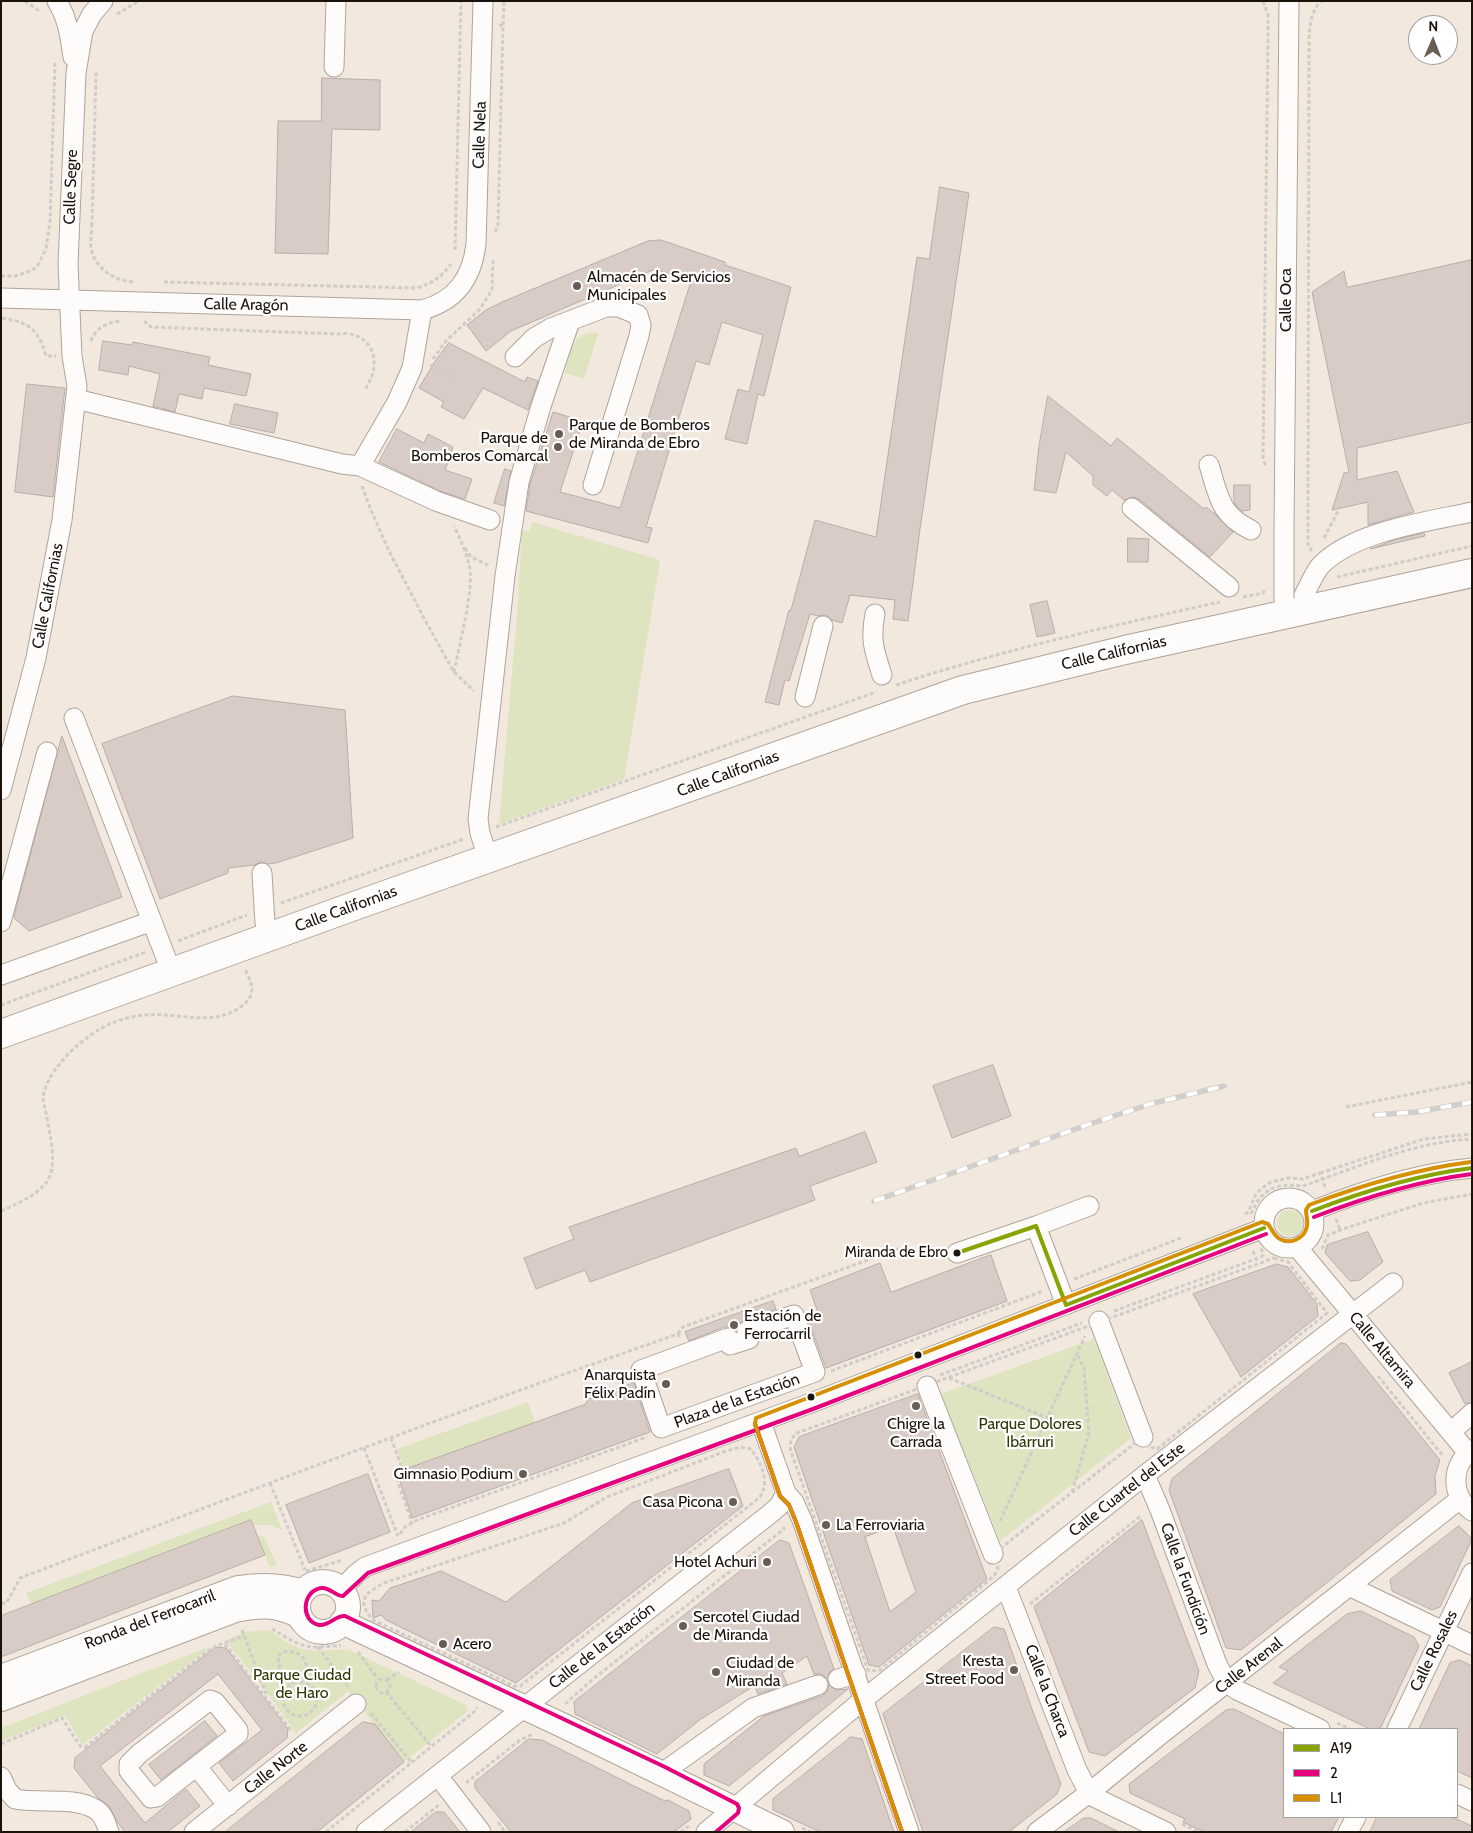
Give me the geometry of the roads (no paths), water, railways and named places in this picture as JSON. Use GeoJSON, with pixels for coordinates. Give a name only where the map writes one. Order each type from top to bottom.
{"type":"FeatureCollection","features":[{"type":"Feature","properties":{"kind":"highway","name":"Calle Californias"},"geometry":{"type":"LineString","coordinates":[[1,1034],[237,948],[484,845],[958,676],[1296,588],[1472,558]]}},
{"type":"Feature","properties":{"kind":"highway","name":"Calle Californias"},"geometry":{"type":"LineString","coordinates":[[1,1018],[164,952],[264,916],[962,690],[1116,653],[1472,573]]}},
{"type":"Feature","properties":{"kind":"main road"},"geometry":{"type":"LineString","coordinates":[[304,1582],[312,1584],[320,1582],[335,1585],[341,1590],[348,1602],[346,1616],[342,1622],[332,1630],[320,1631],[308,1626],[300,1616],[299,1602],[304,1582]]}},
{"type":"Feature","properties":{"kind":"main road","name":"Ronda del Ferrocarril"},"geometry":{"type":"LineString","coordinates":[[1,1676],[238,1588],[262,1586],[291,1588],[304,1582]]}},
{"type":"Feature","properties":{"kind":"main road","name":"Ronda del Ferrocarril"},"geometry":{"type":"LineString","coordinates":[[1,1699],[235,1610],[261,1606],[274,1607],[288,1609],[300,1616]]}},
{"type":"Feature","properties":{"kind":"main road"},"geometry":{"type":"LineString","coordinates":[[342,1622],[662,1773],[782,1832]]}},
{"type":"Feature","properties":{"kind":"street","name":"Calle Segre"},"geometry":{"type":"LineString","coordinates":[[57,1],[69,26],[76,73]]}},
{"type":"Feature","properties":{"kind":"street"},"geometry":{"type":"LineString","coordinates":[[334,67],[336,1]]}},
{"type":"Feature","properties":{"kind":"street","name":"Calle Nela"},"geometry":{"type":"LineString","coordinates":[[472,267],[476,244],[483,1]]}},
{"type":"Feature","properties":{"kind":"street","name":"Calle Oca"},"geometry":{"type":"LineString","coordinates":[[1288,1],[1296,588]]}},
{"type":"Feature","properties":{"kind":"street","name":"Calle Segre"},"geometry":{"type":"LineString","coordinates":[[70,300],[68,264],[76,73],[83,31],[92,14],[109,8]]}},
{"type":"Feature","properties":{"kind":"street","name":"Calle Aragón"},"geometry":{"type":"LineString","coordinates":[[1,298],[422,310],[432,307],[456,292],[466,280],[472,267]]}},
{"type":"Feature","properties":{"kind":"street","name":"Calle Californias"},"geometry":{"type":"LineString","coordinates":[[1,790],[36,658],[62,520],[77,386],[72,356],[70,300]]}},
{"type":"Feature","properties":{"kind":"street"},"geometry":{"type":"LineString","coordinates":[[515,357],[534,338],[551,328],[606,307],[619,307],[638,315],[641,325],[592,484]]}},
{"type":"Feature","properties":{"kind":"street"},"geometry":{"type":"LineString","coordinates":[[361,467],[397,402],[412,368],[422,310]]}},
{"type":"Feature","properties":{"kind":"street"},"geometry":{"type":"LineString","coordinates":[[484,845],[478,819],[506,570],[519,482],[541,406],[570,321]]}},
{"type":"Feature","properties":{"kind":"street"},"geometry":{"type":"LineString","coordinates":[[76,399],[361,467],[436,501],[490,520]]}},
{"type":"Feature","properties":{"kind":"street"},"geometry":{"type":"LineString","coordinates":[[1209,465],[1224,509],[1231,518],[1251,530]]}},
{"type":"Feature","properties":{"kind":"street"},"geometry":{"type":"LineString","coordinates":[[1132,508],[1230,596]]}},
{"type":"Feature","properties":{"kind":"street"},"geometry":{"type":"LineString","coordinates":[[1296,588],[1321,565],[1349,545],[1368,536],[1472,512]]}},
{"type":"Feature","properties":{"kind":"street"},"geometry":{"type":"LineString","coordinates":[[875,614],[872,639],[884,684]]}},
{"type":"Feature","properties":{"kind":"street"},"geometry":{"type":"LineString","coordinates":[[805,697],[823,626]]}},
{"type":"Feature","properties":{"kind":"street"},"geometry":{"type":"LineString","coordinates":[[74,718],[164,952]]}},
{"type":"Feature","properties":{"kind":"street"},"geometry":{"type":"LineString","coordinates":[[1,922],[47,752]]}},
{"type":"Feature","properties":{"kind":"street"},"geometry":{"type":"LineString","coordinates":[[262,873],[264,916]]}},
{"type":"Feature","properties":{"kind":"street"},"geometry":{"type":"LineString","coordinates":[[1,975],[152,921]]}},
{"type":"Feature","properties":{"kind":"street"},"geometry":{"type":"LineString","coordinates":[[1312,1211],[1424,1175],[1472,1168]]}},
{"type":"Feature","properties":{"kind":"street"},"geometry":{"type":"LineString","coordinates":[[1282,1198],[1298,1199],[1306,1203],[1312,1211],[1314,1218],[1313,1232],[1306,1242],[1303,1254],[1275,1244],[1268,1237],[1264,1228],[1266,1212],[1270,1206],[1282,1198]]}},
{"type":"Feature","properties":{"kind":"street"},"geometry":{"type":"LineString","coordinates":[[957,1253],[1089,1206]]}},
{"type":"Feature","properties":{"kind":"street"},"geometry":{"type":"LineString","coordinates":[[1036,1226],[1066,1305]]}},
{"type":"Feature","properties":{"kind":"street"},"geometry":{"type":"LineString","coordinates":[[341,1590],[365,1567],[761,1422],[1264,1228]]}},
{"type":"Feature","properties":{"kind":"street","name":"Calle Altamira"},"geometry":{"type":"LineString","coordinates":[[1303,1254],[1451,1432],[1470,1451]]}},
{"type":"Feature","properties":{"kind":"street","name":"Calle Cuartel del Este"},"geometry":{"type":"LineString","coordinates":[[700,1827],[733,1808],[864,1699],[1145,1475],[1393,1283]]}},
{"type":"Feature","properties":{"kind":"street","name":"Plaza de la Estación"},"geometry":{"type":"LineString","coordinates":[[794,1315],[815,1372],[661,1428],[641,1370],[728,1338],[730,1344],[749,1339],[747,1331],[794,1315]]}},
{"type":"Feature","properties":{"kind":"street"},"geometry":{"type":"LineString","coordinates":[[1100,1322],[1143,1437]]}},
{"type":"Feature","properties":{"kind":"street"},"geometry":{"type":"LineString","coordinates":[[927,1386],[995,1562]]}},
{"type":"Feature","properties":{"kind":"street"},"geometry":{"type":"LineString","coordinates":[[1451,1432],[1472,1413]]}},
{"type":"Feature","properties":{"kind":"street"},"geometry":{"type":"LineString","coordinates":[[761,1422],[786,1494],[808,1519],[847,1677],[864,1699],[909,1832]]}},
{"type":"Feature","properties":{"kind":"street"},"geometry":{"type":"LineString","coordinates":[[1466,1505],[1456,1488],[1456,1475],[1460,1463],[1470,1451]]}},
{"type":"Feature","properties":{"kind":"street","name":"Calle la Fundición"},"geometry":{"type":"LineString","coordinates":[[1145,1475],[1160,1510],[1217,1664],[1227,1683]]}},
{"type":"Feature","properties":{"kind":"street","name":"Calle de la Estación"},"geometry":{"type":"LineString","coordinates":[[366,1832],[771,1513],[779,1506],[786,1494]]}},
{"type":"Feature","properties":{"kind":"street","name":"Calle Arenal"},"geometry":{"type":"LineString","coordinates":[[1037,1832],[1351,1587],[1466,1505]]}},
{"type":"Feature","properties":{"kind":"street","name":"Calle Rosales"},"geometry":{"type":"LineString","coordinates":[[1397,1728],[1472,1573]]}},
{"type":"Feature","properties":{"kind":"street","name":"Calle la Charca"},"geometry":{"type":"LineString","coordinates":[[1006,1587],[1077,1770],[1089,1793]]}},
{"type":"Feature","properties":{"kind":"street"},"geometry":{"type":"LineString","coordinates":[[1351,1587],[1472,1645]]}},
{"type":"Feature","properties":{"kind":"street"},"geometry":{"type":"LineString","coordinates":[[1227,1683],[1237,1690],[1318,1728]]}},
{"type":"Feature","properties":{"kind":"street"},"geometry":{"type":"LineString","coordinates":[[662,1773],[753,1708],[818,1685]]}},
{"type":"Feature","properties":{"kind":"street"},"geometry":{"type":"LineString","coordinates":[[210,1700],[215,1702],[238,1730],[238,1734],[197,1767],[157,1797],[151,1798],[129,1770],[129,1764],[210,1700]]}},
{"type":"Feature","properties":{"kind":"street","name":"Calle Norte"},"geometry":{"type":"LineString","coordinates":[[194,1832],[356,1704]]}},
{"type":"Feature","properties":{"kind":"street"},"geometry":{"type":"LineString","coordinates":[[197,1767],[228,1806]]}},
{"type":"Feature","properties":{"kind":"street"},"geometry":{"type":"LineString","coordinates":[[438,1776],[459,1789],[481,1832]]}},
{"type":"Feature","properties":{"kind":"street"},"geometry":{"type":"LineString","coordinates":[[1,1777],[7,1790],[15,1799],[82,1804],[96,1809],[103,1816],[108,1832]]}},
{"type":"Feature","properties":{"kind":"street"},"geometry":{"type":"LineString","coordinates":[[1089,1793],[1106,1804],[1166,1832]]}},
{"type":"Feature","properties":{"kind":"street"},"geometry":{"type":"LineString","coordinates":[[1458,1794],[1472,1800]]}},
{"type":"Feature","properties":{"kind":"street"},"geometry":{"type":"LineString","coordinates":[[1348,1832],[1355,1818]]}},
{"type":"Feature","properties":{"kind":"railway"},"geometry":{"type":"LineString","coordinates":[[874,1201],[1150,1104],[1224,1086]]}},
{"type":"Feature","properties":{"kind":"railway"},"geometry":{"type":"LineString","coordinates":[[1375,1115],[1416,1112],[1472,1102]]}},
{"type":"Feature","properties":{"kind":"place","name":"Almacén de Servicios Municipales"},"geometry":{"type":"Point","coordinates":[577,286]}},
{"type":"Feature","properties":{"kind":"place","name":"Parque de Bomberos de Miranda de Ebro"},"geometry":{"type":"Point","coordinates":[559,434]}},
{"type":"Feature","properties":{"kind":"place","name":"Parque de Bomberos Comarcal"},"geometry":{"type":"Point","coordinates":[558,447]}},
{"type":"Feature","properties":{"kind":"place","name":"Miranda de Ebro"},"geometry":{"type":"Point","coordinates":[957,1253]}},
{"type":"Feature","properties":{"kind":"place","name":"Estación de Ferrocarril"},"geometry":{"type":"Point","coordinates":[734,1325]}},
{"type":"Feature","properties":{"kind":"place","name":"Anarquista Félix Padín"},"geometry":{"type":"Point","coordinates":[666,1384]}},
{"type":"Feature","properties":{"kind":"place","name":"Chigre la Carrada"},"geometry":{"type":"Point","coordinates":[916,1406]}},
{"type":"Feature","properties":{"kind":"place","name":"Gimnasio Podium"},"geometry":{"type":"Point","coordinates":[523,1474]}},
{"type":"Feature","properties":{"kind":"place","name":"Casa Picona"},"geometry":{"type":"Point","coordinates":[733,1502]}},
{"type":"Feature","properties":{"kind":"place","name":"La Ferroviaria"},"geometry":{"type":"Point","coordinates":[826,1525]}},
{"type":"Feature","properties":{"kind":"place","name":"Hotel Achuri"},"geometry":{"type":"Point","coordinates":[767,1562]}},
{"type":"Feature","properties":{"kind":"place","name":"Sercotel Ciudad de Miranda"},"geometry":{"type":"Point","coordinates":[683,1626]}},
{"type":"Feature","properties":{"kind":"place","name":"Acero"},"geometry":{"type":"Point","coordinates":[443,1644]}},
{"type":"Feature","properties":{"kind":"place","name":"Kresta Street Food"},"geometry":{"type":"Point","coordinates":[1014,1670]}},
{"type":"Feature","properties":{"kind":"place","name":"Ciudad de Miranda"},"geometry":{"type":"Point","coordinates":[716,1672]}},
{"type":"Feature","properties":{"kind":"park label","name":"Parque Dolores Ibárruri"},"geometry":{"type":"Point","coordinates":[1030,1433]}},
{"type":"Feature","properties":{"kind":"park label","name":"Parque Ciudad de Haro"},"geometry":{"type":"Point","coordinates":[302,1684]}}]}
